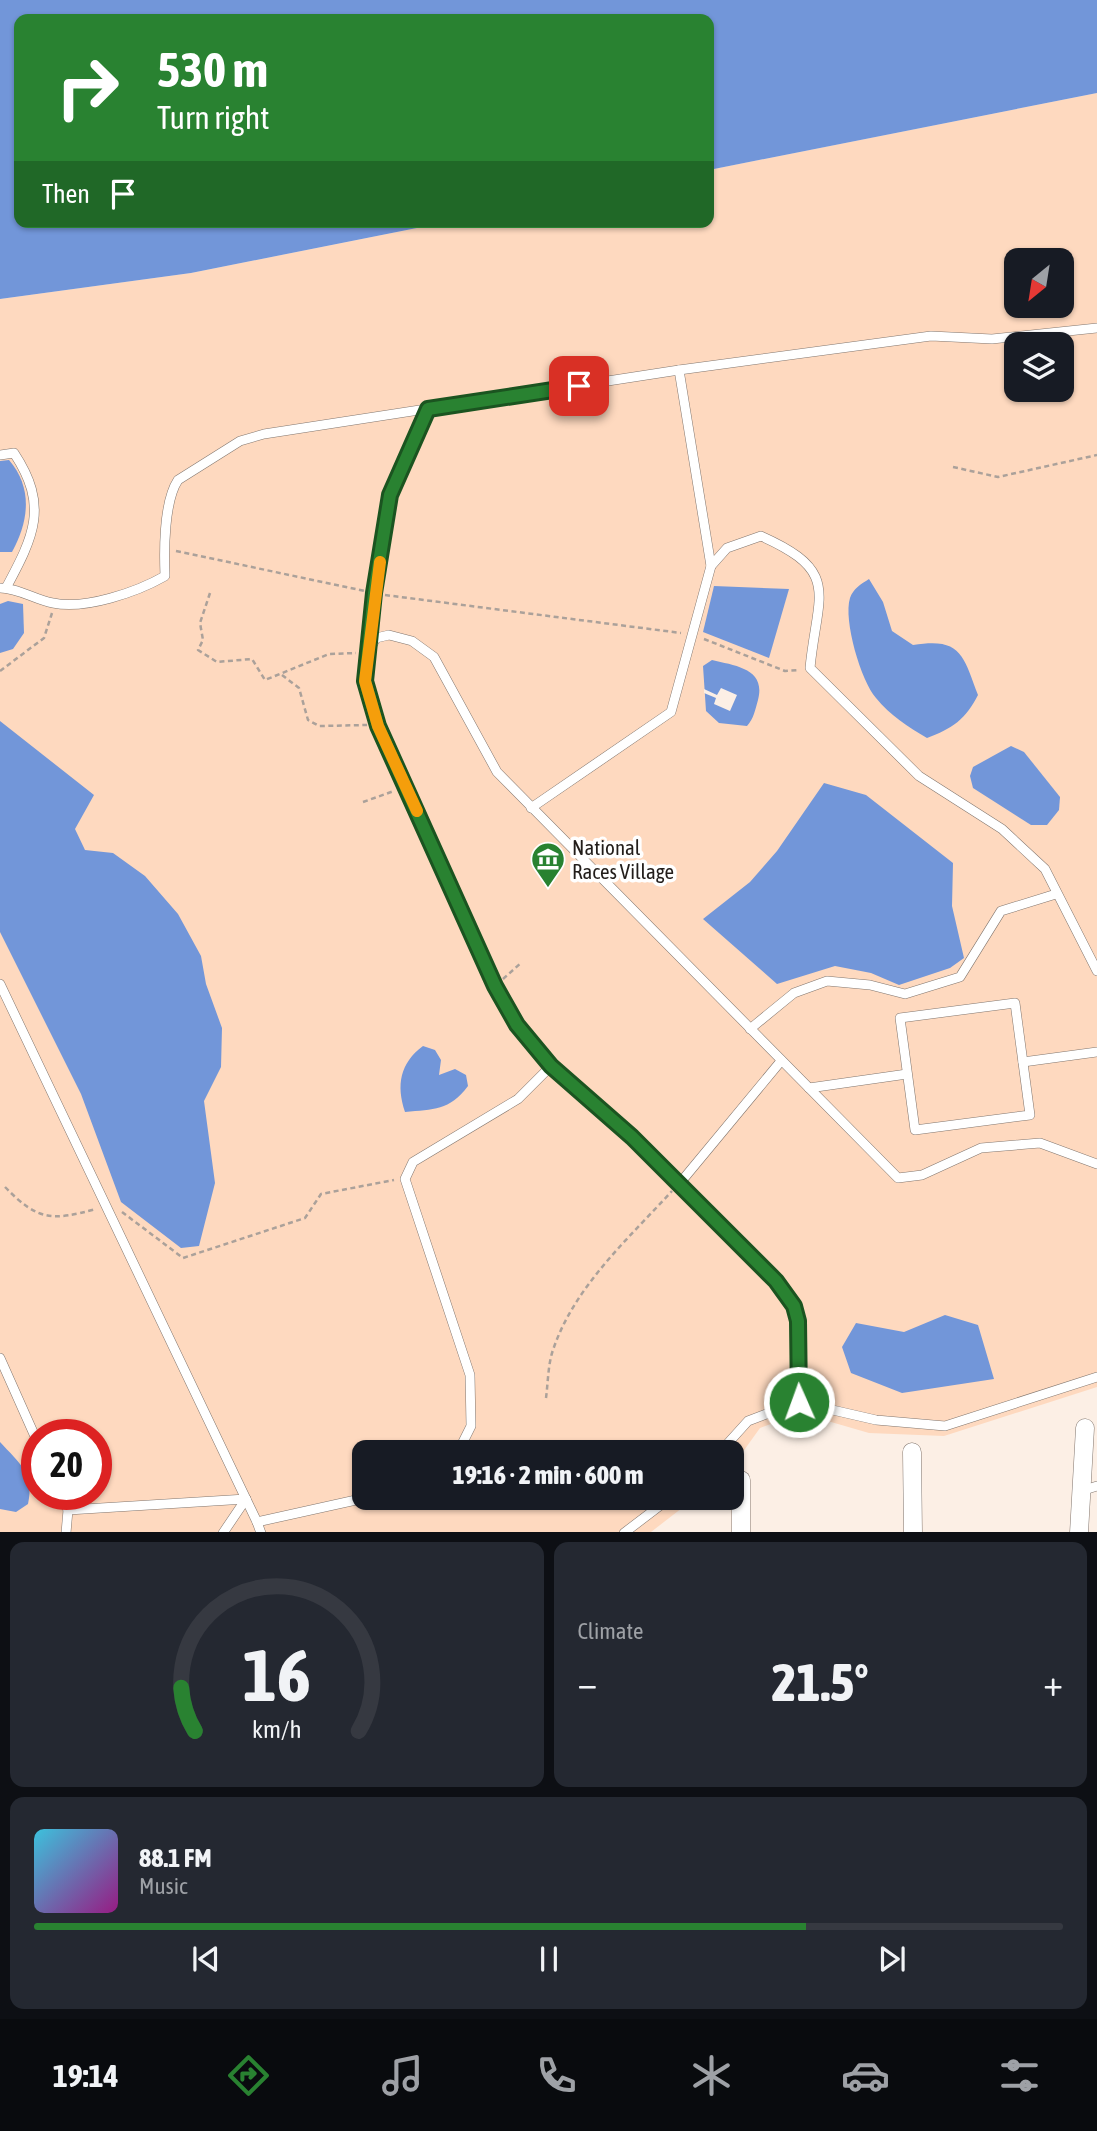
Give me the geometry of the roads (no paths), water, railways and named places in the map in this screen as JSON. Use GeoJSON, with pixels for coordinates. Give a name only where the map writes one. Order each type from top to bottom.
{"type":"FeatureCollection","features":[{"type":"Feature","properties":{"kind":"street"},"geometry":{"type":"LineString","coordinates":[[1079,1532],[1089,1489],[1085,1428]]}},
{"type":"Feature","properties":{"kind":"street"},"geometry":{"type":"LineString","coordinates":[[912,1452],[913,1532]]}},
{"type":"Feature","properties":{"kind":"street"},"geometry":{"type":"LineString","coordinates":[[741,1510],[741,1532]]}},
{"type":"Feature","properties":{"kind":"lane"},"geometry":{"type":"LineString","coordinates":[[0,455],[14,453],[35,494],[33,525],[24,554],[3,588],[55,604],[117,596],[165,576],[164,549],[171,490],[178,480],[240,441],[264,434],[679,370],[931,337],[992,339],[1097,328]]}},
{"type":"Feature","properties":{"kind":"lane"},"geometry":{"type":"LineString","coordinates":[[531,808],[671,712],[711,566],[679,370]]}},
{"type":"Feature","properties":{"kind":"lane"},"geometry":{"type":"LineString","coordinates":[[428,409],[390,495],[374,593],[365,681],[378,726],[495,986],[517,1025],[551,1066],[680,1183],[776,1281],[794,1306],[798,1321],[799,1402]]}},
{"type":"Feature","properties":{"kind":"lane"},"geometry":{"type":"LineString","coordinates":[[711,566],[727,548],[761,536],[789,548],[813,568],[821,600],[814,629],[810,668],[919,776],[1002,829],[1045,869],[1097,971]]}},
{"type":"Feature","properties":{"kind":"lane"},"geometry":{"type":"LineString","coordinates":[[366,653],[376,638],[389,635],[412,640],[433,657],[497,772],[898,1178],[922,1175],[981,1148],[1040,1143],[1097,1164]]}},
{"type":"Feature","properties":{"kind":"lane"},"geometry":{"type":"LineString","coordinates":[[750,1029],[794,993],[827,981],[870,985],[905,994],[960,977],[1001,911],[1056,894]]}},
{"type":"Feature","properties":{"kind":"lane"},"geometry":{"type":"LineString","coordinates":[[0,984],[261,1532]]}},
{"type":"Feature","properties":{"kind":"lane"},"geometry":{"type":"LineString","coordinates":[[1015,1003],[1023,1062],[1030,1115],[915,1130],[900,1018],[1015,1003]]}},
{"type":"Feature","properties":{"kind":"lane"},"geometry":{"type":"LineString","coordinates":[[1023,1062],[1097,1052]]}},
{"type":"Feature","properties":{"kind":"lane"},"geometry":{"type":"LineString","coordinates":[[680,1183],[782,1061]]}},
{"type":"Feature","properties":{"kind":"lane"},"geometry":{"type":"LineString","coordinates":[[464,1440],[471,1426],[470,1375],[405,1178],[413,1162],[518,1099],[551,1066]]}},
{"type":"Feature","properties":{"kind":"lane"},"geometry":{"type":"LineString","coordinates":[[809,1088],[907,1074]]}},
{"type":"Feature","properties":{"kind":"lane"},"geometry":{"type":"LineString","coordinates":[[0,1358],[27,1419]]}},
{"type":"Feature","properties":{"kind":"lane"},"geometry":{"type":"LineString","coordinates":[[731,1440],[748,1421],[799,1402],[876,1420],[944,1426],[1097,1377]]}},
{"type":"Feature","properties":{"kind":"lane"},"geometry":{"type":"LineString","coordinates":[[112,1507],[246,1499]]}},
{"type":"Feature","properties":{"kind":"lane"},"geometry":{"type":"LineString","coordinates":[[223,1532],[246,1499]]}},
{"type":"Feature","properties":{"kind":"lane"},"geometry":{"type":"LineString","coordinates":[[257,1522],[352,1501]]}},
{"type":"Feature","properties":{"kind":"lane"},"geometry":{"type":"LineString","coordinates":[[66,1532],[68,1510]]}},
{"type":"Feature","properties":{"kind":"lane"},"geometry":{"type":"LineString","coordinates":[[624,1532],[654,1510]]}},
{"type":"Feature","properties":{"kind":"water"},"geometry":{"type":"Polygon","coordinates":[[[0,0],[1097,0],[1097,93],[714,169],[714,14],[14,14],[14,228],[417,228],[191,273],[0,299],[0,0]]]}},
{"type":"Feature","properties":{"kind":"water"},"geometry":{"type":"Polygon","coordinates":[[[9,460],[22,482],[25,517],[12,552],[0,552],[0,461],[9,460]]]}},
{"type":"Feature","properties":{"kind":"water"},"geometry":{"type":"Polygon","coordinates":[[[869,579],[883,602],[892,631],[913,645],[929,643],[951,647],[958,652],[968,669],[978,695],[963,717],[936,735],[927,738],[887,710],[870,690],[859,665],[851,635],[848,608],[853,592],[869,579]]]}},
{"type":"Feature","properties":{"kind":"water"},"geometry":{"type":"Polygon","coordinates":[[[714,586],[789,589],[769,658],[703,632],[714,586]]]}},
{"type":"Feature","properties":{"kind":"water"},"geometry":{"type":"Polygon","coordinates":[[[8,601],[23,604],[24,633],[13,649],[0,653],[0,604],[8,601]]]}},
{"type":"Feature","properties":{"kind":"water"},"geometry":{"type":"Polygon","coordinates":[[[712,660],[740,667],[754,675],[758,682],[758,700],[747,726],[719,723],[706,711],[703,666],[712,660]]]}},
{"type":"Feature","properties":{"kind":"water"},"geometry":{"type":"Polygon","coordinates":[[[0,721],[94,795],[75,829],[85,850],[113,853],[145,876],[178,914],[201,956],[206,984],[222,1028],[221,1067],[204,1101],[215,1183],[199,1246],[181,1248],[121,1202],[81,1094],[0,932],[0,721]]]}},
{"type":"Feature","properties":{"kind":"water"},"geometry":{"type":"Polygon","coordinates":[[[1011,746],[1024,752],[1060,797],[1059,810],[1047,825],[1031,825],[973,788],[970,776],[973,767],[1011,746]]]}},
{"type":"Feature","properties":{"kind":"water"},"geometry":{"type":"Polygon","coordinates":[[[824,783],[866,795],[953,863],[952,906],[964,958],[950,968],[899,985],[871,973],[835,966],[777,984],[703,919],[750,882],[777,851],[824,783]]]}},
{"type":"Feature","properties":{"kind":"water"},"geometry":{"type":"Polygon","coordinates":[[[423,1046],[435,1050],[441,1060],[439,1075],[455,1069],[466,1075],[468,1086],[454,1100],[440,1107],[405,1112],[401,1093],[402,1075],[409,1060],[423,1046]]]}},
{"type":"Feature","properties":{"kind":"water"},"geometry":{"type":"Polygon","coordinates":[[[945,1315],[978,1325],[994,1379],[902,1393],[851,1373],[842,1347],[856,1323],[904,1332],[945,1315]]]}},
{"type":"Feature","properties":{"kind":"water"},"geometry":{"type":"Polygon","coordinates":[[[0,1442],[21,1465],[21,1509],[16,1512],[0,1509],[0,1442]]]}},
{"type":"Feature","properties":{"kind":"place","name":"National Races Village"},"geometry":{"type":"Point","coordinates":[548,889]}}]}
